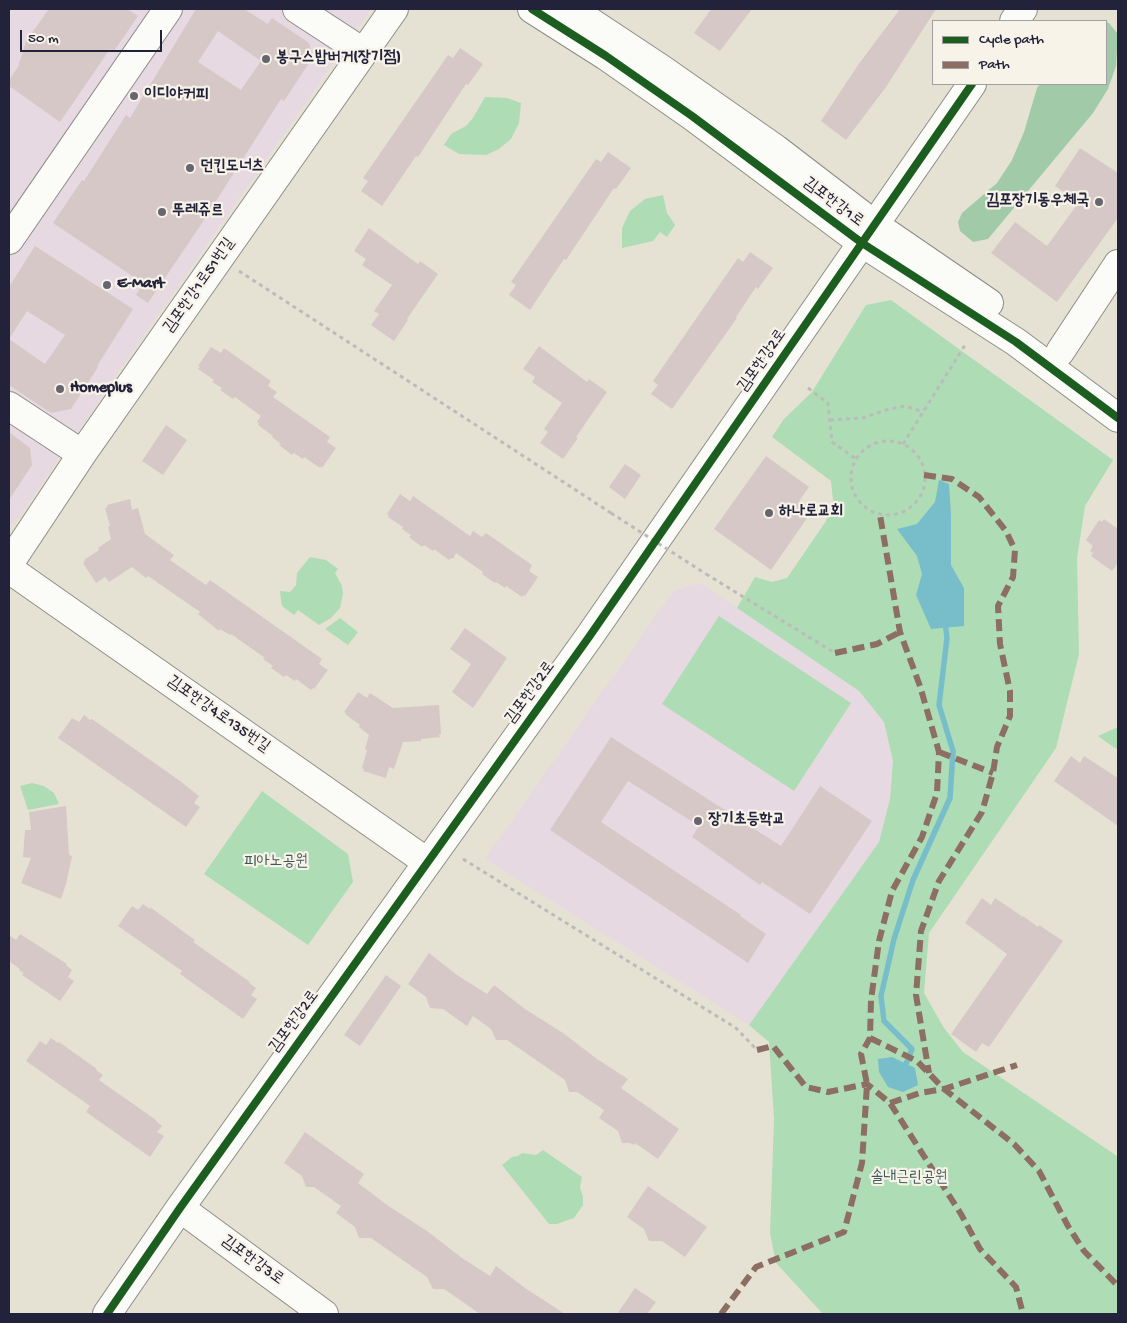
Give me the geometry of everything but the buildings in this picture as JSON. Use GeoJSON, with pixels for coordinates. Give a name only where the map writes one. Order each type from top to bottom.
{"type":"FeatureCollection","features":[{"type":"Feature","properties":{"kind":"street"},"geometry":{"type":"LineString","coordinates":[[9,240],[168,9]]}},
{"type":"Feature","properties":{"kind":"street"},"geometry":{"type":"LineString","coordinates":[[297,9],[363,52]]}},
{"type":"Feature","properties":{"kind":"street","name":"김포한강1로51번길"},"geometry":{"type":"LineString","coordinates":[[9,564],[82,454],[394,9]]}},
{"type":"Feature","properties":{"kind":"street","name":"김포한강1로"},"geometry":{"type":"LineString","coordinates":[[532,9],[606,56],[869,234],[1060,352],[1118,396]]}},
{"type":"Feature","properties":{"kind":"street","name":"김포한강1로"},"geometry":{"type":"LineString","coordinates":[[571,9],[663,70],[776,149],[869,234],[1118,418]]}},
{"type":"Feature","properties":{"kind":"street"},"geometry":{"type":"LineString","coordinates":[[1015,20],[1023,9]]}},
{"type":"Feature","properties":{"kind":"street","name":"김포한강2로"},"geometry":{"type":"LineString","coordinates":[[107,1314],[180,1208],[589,637],[971,85]]}},
{"type":"Feature","properties":{"kind":"street"},"geometry":{"type":"LineString","coordinates":[[1060,352],[1118,264]]}},
{"type":"Feature","properties":{"kind":"street"},"geometry":{"type":"LineString","coordinates":[[9,406],[82,454]]}},
{"type":"Feature","properties":{"kind":"street","name":"김포한강4로135번길"},"geometry":{"type":"LineString","coordinates":[[9,569],[427,862]]}},
{"type":"Feature","properties":{"kind":"street","name":"김포한강3로"},"geometry":{"type":"LineString","coordinates":[[180,1208],[324,1314]]}},
{"type":"Feature","properties":{"kind":"path"},"geometry":{"type":"LineString","coordinates":[[239,271],[706,574],[835,653]]}},
{"type":"Feature","properties":{"kind":"path"},"geometry":{"type":"LineString","coordinates":[[902,444],[965,345]]}},
{"type":"Feature","properties":{"kind":"path"},"geometry":{"type":"LineString","coordinates":[[808,388],[828,403],[832,442],[856,459]]}},
{"type":"Feature","properties":{"kind":"path"},"geometry":{"type":"LineString","coordinates":[[830,420],[863,418],[905,406],[923,412]]}},
{"type":"Feature","properties":{"kind":"path"},"geometry":{"type":"LineString","coordinates":[[886,441],[902,444],[910,448],[918,457],[924,469],[925,482],[921,494],[914,504],[904,512],[880,515],[869,511],[860,503],[854,493],[851,482],[851,470],[856,459],[864,450],[874,444],[886,441]]}},
{"type":"Feature","properties":{"kind":"path"},"geometry":{"type":"LineString","coordinates":[[463,859],[736,1028],[757,1050]]}},
{"type":"Feature","properties":{"kind":"shaded area"},"geometry":{"type":"Polygon","coordinates":[[[14,9],[371,9],[37,491],[17,519],[9,526],[9,17],[14,9]]]}},
{"type":"Feature","properties":{"kind":"shaded area","name":"장기초등학교"},"geometry":{"type":"Polygon","coordinates":[[[700,583],[859,691],[884,722],[893,761],[890,799],[879,842],[749,1025],[485,859],[673,591],[700,583]]]}},
{"type":"Feature","properties":{"kind":"green space"},"geometry":{"type":"Polygon","coordinates":[[[1107,22],[1118,34],[1116,66],[1108,89],[1093,113],[988,239],[973,242],[960,231],[958,222],[962,213],[997,183],[1012,160],[1024,132],[1039,85],[1107,85],[1107,22]]]}},
{"type":"Feature","properties":{"kind":"green space"},"geometry":{"type":"Polygon","coordinates":[[[485,97],[507,98],[521,103],[519,123],[511,139],[499,149],[486,155],[459,154],[444,145],[451,134],[466,126],[473,118],[485,97]]]}},
{"type":"Feature","properties":{"kind":"green space"},"geometry":{"type":"Polygon","coordinates":[[[663,195],[667,213],[675,225],[667,237],[660,232],[653,241],[622,248],[622,228],[630,211],[645,199],[663,195]]]}},
{"type":"Feature","properties":{"kind":"green space","name":"솔내근린공원"},"geometry":{"type":"Polygon","coordinates":[[[891,300],[1113,460],[1085,506],[1077,558],[1079,654],[1056,748],[929,933],[924,993],[944,1028],[963,1052],[1117,1156],[1118,1314],[823,1314],[776,1263],[770,1233],[774,1119],[769,1042],[749,1025],[879,842],[890,799],[893,761],[884,722],[859,691],[737,608],[755,577],[772,582],[787,578],[826,521],[833,501],[831,481],[772,437],[784,419],[812,392],[866,305],[891,300]]]}},
{"type":"Feature","properties":{"kind":"green space"},"geometry":{"type":"Polygon","coordinates":[[[310,557],[326,560],[338,569],[335,573],[342,586],[343,594],[340,608],[331,618],[319,625],[298,610],[294,615],[282,606],[281,600],[280,591],[290,592],[296,585],[297,573],[310,557]]]}},
{"type":"Feature","properties":{"kind":"green space"},"geometry":{"type":"Polygon","coordinates":[[[719,616],[851,703],[794,791],[662,704],[719,616]]]}},
{"type":"Feature","properties":{"kind":"green space"},"geometry":{"type":"Polygon","coordinates":[[[340,618],[358,632],[348,645],[325,629],[340,618]]]}},
{"type":"Feature","properties":{"kind":"green space"},"geometry":{"type":"Polygon","coordinates":[[[1118,727],[1118,747],[1116,749],[1098,736],[1118,727]]]}},
{"type":"Feature","properties":{"kind":"green space"},"geometry":{"type":"Polygon","coordinates":[[[32,783],[44,786],[54,793],[59,804],[28,810],[20,786],[32,783]]]}},
{"type":"Feature","properties":{"kind":"green space","name":"피아노공원"},"geometry":{"type":"Polygon","coordinates":[[[262,791],[348,854],[353,882],[308,945],[204,874],[262,791]]]}},
{"type":"Feature","properties":{"kind":"green space"},"geometry":{"type":"Polygon","coordinates":[[[543,1150],[582,1177],[580,1187],[583,1205],[574,1218],[557,1224],[549,1224],[502,1165],[512,1157],[522,1153],[536,1155],[543,1150]]]}},
{"type":"Feature","properties":{"kind":"water"},"geometry":{"type":"Polygon","coordinates":[[[939,480],[949,484],[951,565],[964,588],[964,626],[931,629],[916,595],[922,574],[917,556],[897,529],[917,524],[935,502],[939,480]]]}},
{"type":"Feature","properties":{"kind":"water"},"geometry":{"type":"Polygon","coordinates":[[[892,1057],[915,1068],[918,1085],[903,1092],[888,1087],[879,1072],[878,1059],[892,1057]]]}},
{"type":"Feature","properties":{"kind":"waterway"},"geometry":{"type":"LineString","coordinates":[[904,1069],[912,1049],[884,1021],[881,996],[894,939],[913,880],[950,798],[953,751],[939,705],[947,638],[945,622]]}},
{"type":"Feature","properties":{"kind":"marked path"},"geometry":{"type":"LineString","coordinates":[[924,475],[952,479],[979,497],[1006,531],[1015,550],[1013,577],[998,606],[1000,644],[1010,691],[1010,716],[997,747],[993,773],[982,812],[939,881],[921,931],[916,995],[929,1073]]}},
{"type":"Feature","properties":{"kind":"marked path"},"geometry":{"type":"LineString","coordinates":[[721,1314],[756,1267],[844,1232],[862,1163],[867,1084],[861,1054],[870,1038],[871,1000],[879,941],[892,891],[922,837],[937,793],[939,752],[920,686],[900,632],[880,515]]}},
{"type":"Feature","properties":{"kind":"marked path"},"geometry":{"type":"LineString","coordinates":[[835,653],[877,644],[900,632]]}},
{"type":"Feature","properties":{"kind":"marked path"},"geometry":{"type":"LineString","coordinates":[[939,752],[993,773]]}},
{"type":"Feature","properties":{"kind":"marked path"},"geometry":{"type":"LineString","coordinates":[[870,1038],[917,1061],[944,1089],[1014,1144],[1039,1171],[1068,1226],[1084,1251],[1118,1286]]}},
{"type":"Feature","properties":{"kind":"marked path"},"geometry":{"type":"LineString","coordinates":[[757,1050],[773,1046],[806,1087],[828,1092],[867,1084],[890,1103],[961,1214],[980,1249],[1016,1287],[1023,1314]]}},
{"type":"Feature","properties":{"kind":"marked path"},"geometry":{"type":"LineString","coordinates":[[890,1103],[920,1093],[944,1089],[1017,1065]]}},
{"type":"Feature","properties":{"kind":"cycle path"},"geometry":{"type":"LineString","coordinates":[[532,9],[606,56],[692,116],[862,243],[1016,342],[1118,418]]}},
{"type":"Feature","properties":{"kind":"cycle path"},"geometry":{"type":"LineString","coordinates":[[107,1314],[180,1208],[589,637],[971,85]]}},
{"type":"Feature","properties":{"kind":"place","name":"봉구스밥버거(장기점)"},"geometry":{"type":"Point","coordinates":[266,59]}},
{"type":"Feature","properties":{"kind":"place","name":"이디야커피"},"geometry":{"type":"Point","coordinates":[134,96]}},
{"type":"Feature","properties":{"kind":"place","name":"던킨도너츠"},"geometry":{"type":"Point","coordinates":[190,168]}},
{"type":"Feature","properties":{"kind":"place","name":"김포장기동우체국"},"geometry":{"type":"Point","coordinates":[1099,202]}},
{"type":"Feature","properties":{"kind":"place","name":"뚜레쥬르"},"geometry":{"type":"Point","coordinates":[162,212]}},
{"type":"Feature","properties":{"kind":"place","name":"E-Mart"},"geometry":{"type":"Point","coordinates":[107,285]}},
{"type":"Feature","properties":{"kind":"place","name":"Homeplus"},"geometry":{"type":"Point","coordinates":[60,389]}},
{"type":"Feature","properties":{"kind":"place","name":"하나로교회"},"geometry":{"type":"Point","coordinates":[769,513]}},
{"type":"Feature","properties":{"kind":"place","name":"장기초등학교"},"geometry":{"type":"Point","coordinates":[698,821]}}]}
